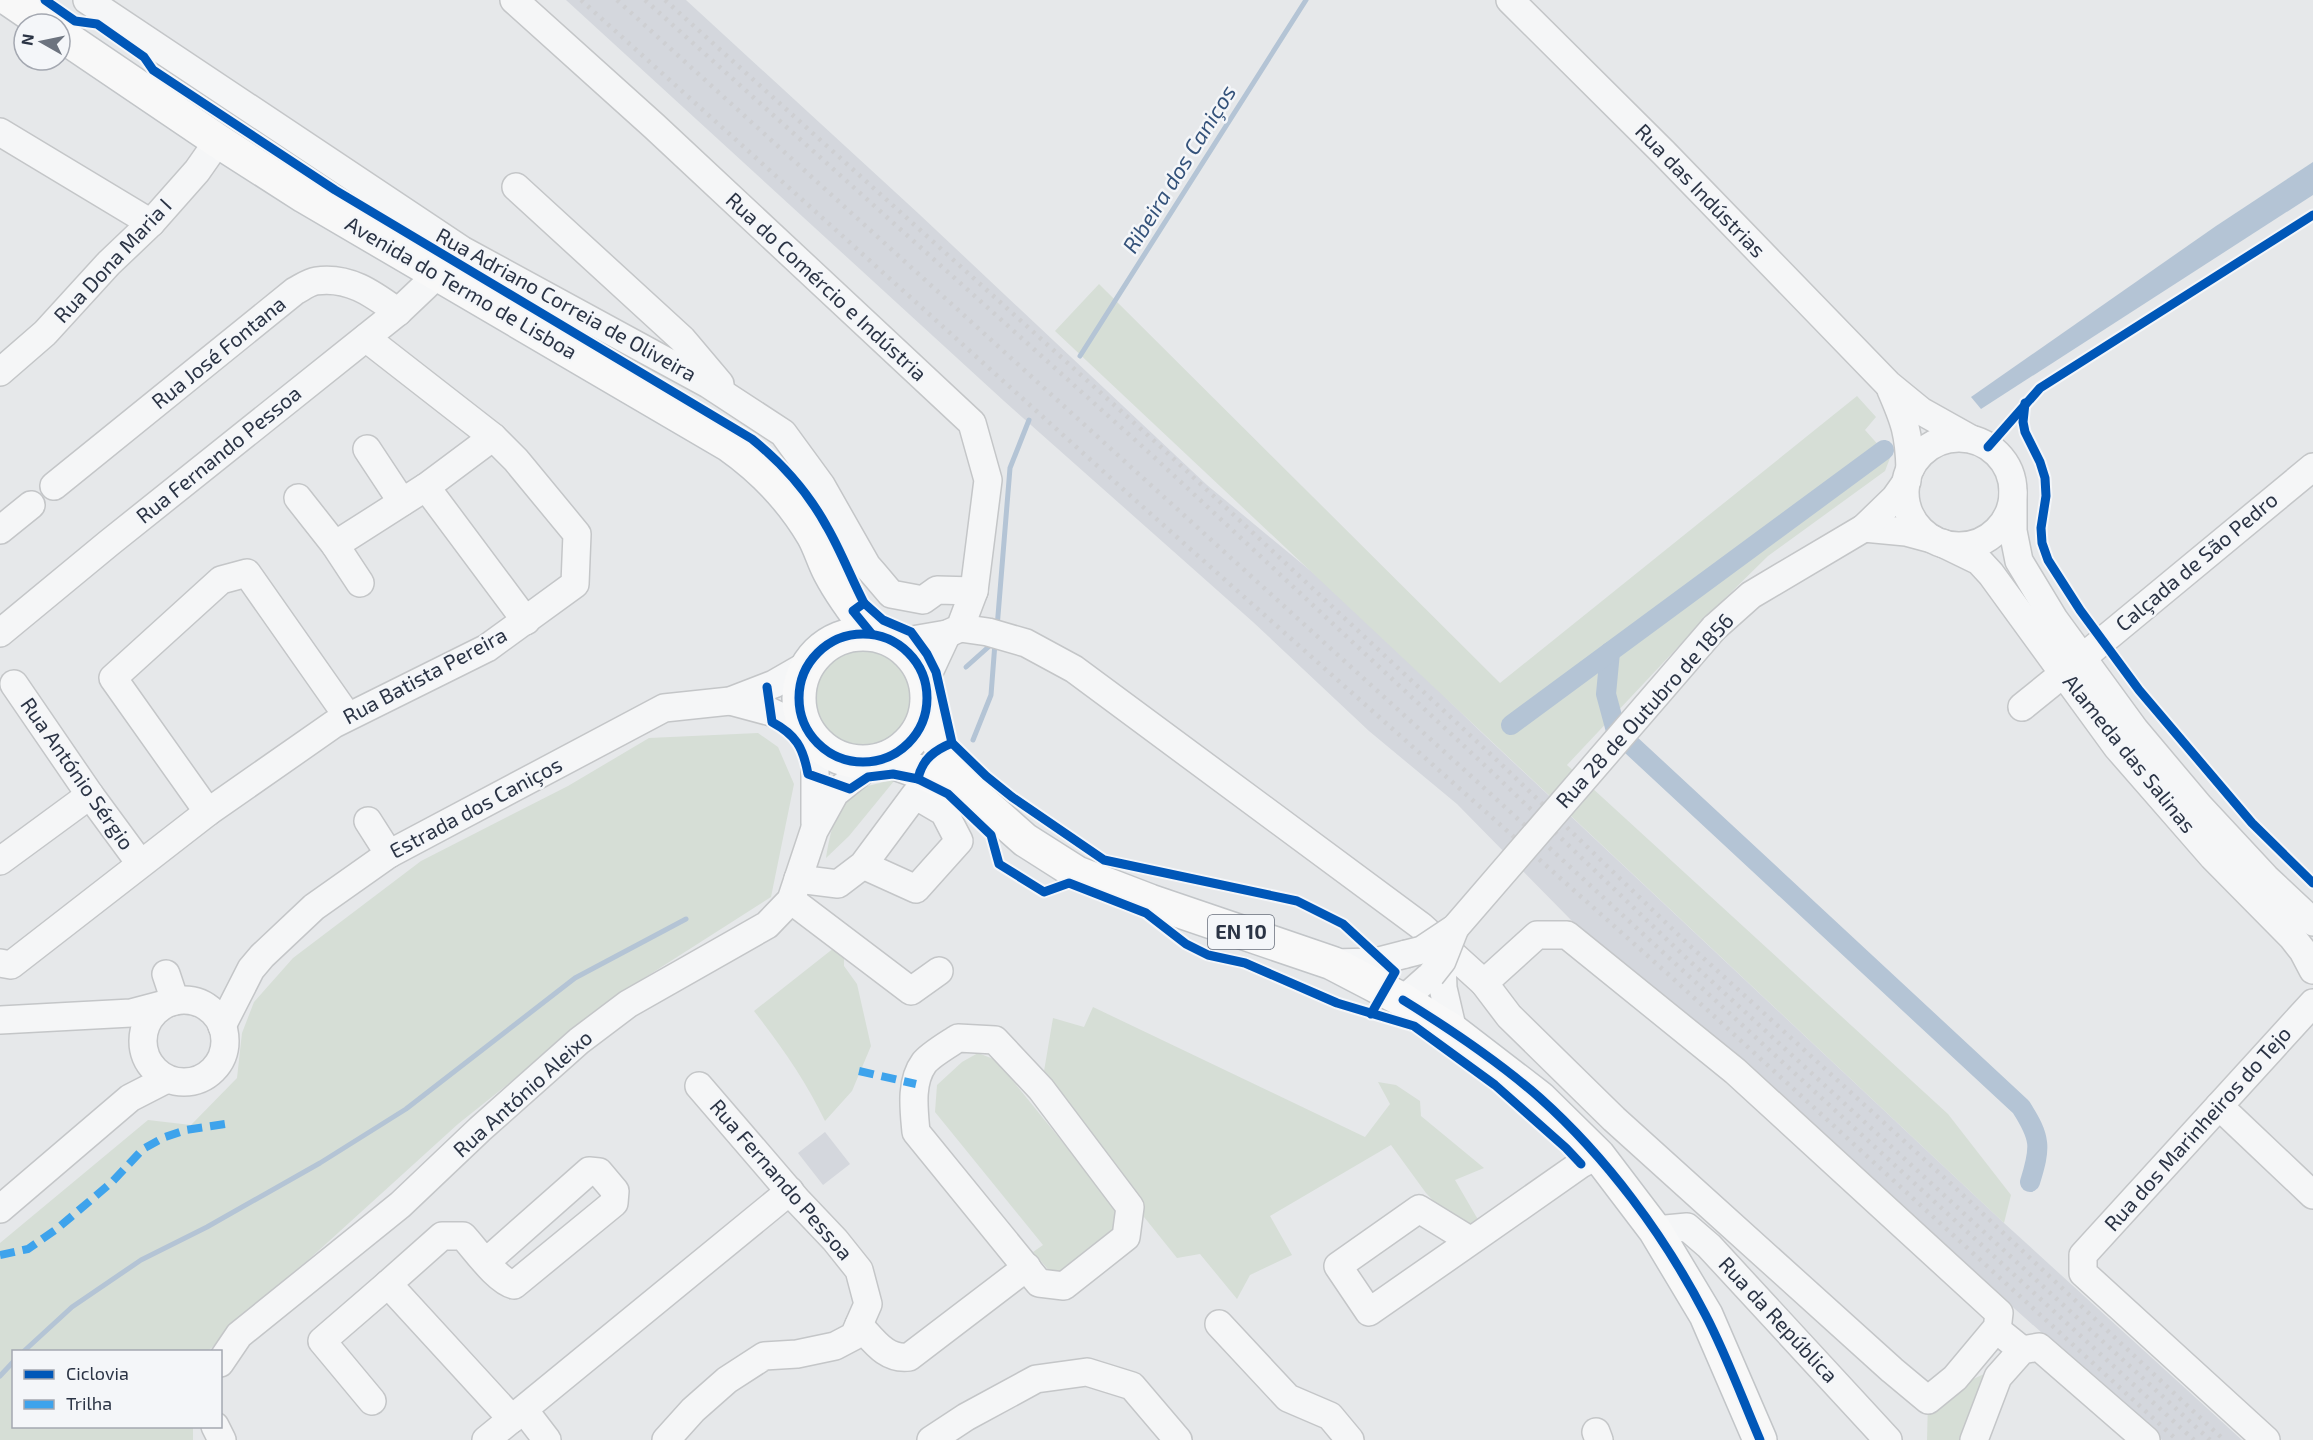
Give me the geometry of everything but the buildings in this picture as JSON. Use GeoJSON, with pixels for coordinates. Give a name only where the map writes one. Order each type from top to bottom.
{"type":"FeatureCollection","features":[{"type":"Feature","properties":{"kind":"main road"},"geometry":{"type":"LineString","coordinates":[[10,0],[28,12]]}},
{"type":"Feature","properties":{"kind":"main road","name":"Avenida do Termo de Lisboa"},"geometry":{"type":"LineString","coordinates":[[72,42],[304,196],[719,439],[757,465],[798,511],[814,536],[829,572],[853,611],[883,638]]}},
{"type":"Feature","properties":{"kind":"main road","name":"Avenida do Termo de Lisboa"},"geometry":{"type":"LineString","coordinates":[[815,656],[831,609],[829,572]]}},
{"type":"Feature","properties":{"kind":"main road"},"geometry":{"type":"LineString","coordinates":[[846,635],[883,638],[914,658],[944,759],[980,800],[928,774],[880,759],[855,761],[831,753],[810,734],[801,714],[799,689],[815,656],[846,635]]}},
{"type":"Feature","properties":{"kind":"main road"},"geometry":{"type":"LineString","coordinates":[[880,759],[902,748],[919,730],[926,693]]}},
{"type":"Feature","properties":{"kind":"main road","name":"EN 10"},"geometry":{"type":"LineString","coordinates":[[980,800],[1025,840],[1077,873],[1150,901],[1332,963],[1403,1000],[1453,1031],[1540,1098],[1598,1155],[1655,1230],[1706,1315],[1760,1440]]}},
{"type":"Feature","properties":{"kind":"street","name":"Rua Adriano Correia de Oliveira"},"geometry":{"type":"LineString","coordinates":[[87,0],[490,267],[708,384],[783,433],[821,485],[867,566],[891,594],[923,600],[937,590],[974,591]]}},
{"type":"Feature","properties":{"kind":"street","name":"Rua do Comércio e Indústria"},"geometry":{"type":"LineString","coordinates":[[514,0],[654,126],[972,423],[988,480],[974,591],[926,693]]}},
{"type":"Feature","properties":{"kind":"street","name":"Rua das Indústrias"},"geometry":{"type":"LineString","coordinates":[[1510,0],[1664,153],[1888,384],[1921,411],[1971,439]]}},
{"type":"Feature","properties":{"kind":"street"},"geometry":{"type":"LineString","coordinates":[[0,132],[151,223]]}},
{"type":"Feature","properties":{"kind":"street","name":"Rua Dona Maria I"},"geometry":{"type":"LineString","coordinates":[[0,372],[45,333],[109,263],[151,223],[197,171],[218,141]]}},
{"type":"Feature","properties":{"kind":"street"},"geometry":{"type":"LineString","coordinates":[[516,187],[682,339],[734,401]]}},
{"type":"Feature","properties":{"kind":"street"},"geometry":{"type":"LineString","coordinates":[[473,296],[490,267]]}},
{"type":"Feature","properties":{"kind":"street","name":"Rua Fernando Pessoa"},"geometry":{"type":"LineString","coordinates":[[0,633],[398,312],[437,274]]}},
{"type":"Feature","properties":{"kind":"street","name":"Rua José Fontana"},"geometry":{"type":"LineString","coordinates":[[54,486],[295,291],[315,281],[339,281],[363,288],[398,312]]}},
{"type":"Feature","properties":{"kind":"street","name":"Rua Batista Pereira"},"geometry":{"type":"LineString","coordinates":[[0,963],[11,964],[140,862],[334,724],[487,648],[575,584],[577,534],[516,460],[494,437],[366,338]]}},
{"type":"Feature","properties":{"kind":"street","name":"Rua das Indústrias"},"geometry":{"type":"LineString","coordinates":[[1888,384],[1909,438],[1909,475]]}},
{"type":"Feature","properties":{"kind":"street"},"geometry":{"type":"LineString","coordinates":[[335,545],[426,487],[494,437]]}},
{"type":"Feature","properties":{"kind":"street"},"geometry":{"type":"LineString","coordinates":[[1864,528],[1906,532],[1937,541],[1967,546],[1991,536],[2008,516],[2013,492],[2012,480],[2001,458],[1993,449],[1971,439],[1947,440],[1935,444],[1917,459],[1909,475],[1906,503],[1915,524],[1937,541]]}},
{"type":"Feature","properties":{"kind":"street"},"geometry":{"type":"LineString","coordinates":[[367,449],[402,502]]}},
{"type":"Feature","properties":{"kind":"street","name":"Calçada de São Pedro"},"geometry":{"type":"LineString","coordinates":[[2022,707],[2313,467]]}},
{"type":"Feature","properties":{"kind":"street","name":"Rua 28 de Outubro de 1856"},"geometry":{"type":"LineString","coordinates":[[1332,963],[1375,962],[1422,950],[1455,928],[1714,628],[1751,595],[1864,528],[1895,498],[1909,475]]}},
{"type":"Feature","properties":{"kind":"street"},"geometry":{"type":"LineString","coordinates":[[426,487],[526,621]]}},
{"type":"Feature","properties":{"kind":"street","name":"Alameda das Salinas"},"geometry":{"type":"LineString","coordinates":[[2013,492],[2013,531],[2019,561],[2054,620],[2073,665],[2117,747],[2212,857],[2292,937],[2313,970]]}},
{"type":"Feature","properties":{"kind":"street"},"geometry":{"type":"LineString","coordinates":[[298,498],[335,545],[360,583]]}},
{"type":"Feature","properties":{"kind":"street"},"geometry":{"type":"LineString","coordinates":[[3,520],[32,505]]}},
{"type":"Feature","properties":{"kind":"street","name":"Alameda das Salinas"},"geometry":{"type":"LineString","coordinates":[[1937,541],[1979,561],[2135,730],[2199,806],[2266,878],[2313,922]]}},
{"type":"Feature","properties":{"kind":"street"},"geometry":{"type":"LineString","coordinates":[[208,812],[113,678],[221,580],[247,573],[346,717]]}},
{"type":"Feature","properties":{"kind":"street"},"geometry":{"type":"LineString","coordinates":[[883,638],[954,631],[996,634],[1026,643],[1074,669],[1421,926],[1484,983],[1509,1016],[1614,1119],[1928,1400],[1955,1378],[1997,1330],[1999,1312],[1735,1071],[1567,935],[1538,935],[1484,983]]}},
{"type":"Feature","properties":{"kind":"street","name":"Estrada dos Caniços"},"geometry":{"type":"LineString","coordinates":[[0,1209],[130,1098],[167,1079],[181,1082],[194,1081],[207,1075],[217,1066],[223,1053],[225,1040],[222,1026],[251,969],[261,956],[314,907],[389,854],[664,708],[730,702],[774,684],[815,656]]}},
{"type":"Feature","properties":{"kind":"street","name":"Rua António Sérgio"},"geometry":{"type":"LineString","coordinates":[[14,684],[90,795],[140,862]]}},
{"type":"Feature","properties":{"kind":"street","name":"Estrada dos Caniços"},"geometry":{"type":"LineString","coordinates":[[730,702],[771,712],[810,734]]}},
{"type":"Feature","properties":{"kind":"street","name":"Rua António Aleixo"},"geometry":{"type":"LineString","coordinates":[[810,734],[814,831]]}},
{"type":"Feature","properties":{"kind":"street","name":"Rua António Aleixo"},"geometry":{"type":"LineString","coordinates":[[222,1360],[239,1335],[400,1206],[480,1129],[579,1041],[628,1004],[767,926],[795,890],[814,831],[835,793],[880,759]]}},
{"type":"Feature","properties":{"kind":"street"},"geometry":{"type":"LineString","coordinates":[[0,861],[90,795]]}},
{"type":"Feature","properties":{"kind":"street"},"geometry":{"type":"LineString","coordinates":[[368,821],[389,854]]}},
{"type":"Feature","properties":{"kind":"street"},"geometry":{"type":"LineString","coordinates":[[795,890],[838,884],[863,865]]}},
{"type":"Feature","properties":{"kind":"street"},"geometry":{"type":"LineString","coordinates":[[795,890],[911,991],[939,970]]}},
{"type":"Feature","properties":{"kind":"street","name":"Rua 28 de Outubro de 1856"},"geometry":{"type":"LineString","coordinates":[[1403,1000],[1439,975],[1455,928]]}},
{"type":"Feature","properties":{"kind":"street","name":"Estrada dos Caniços"},"geometry":{"type":"LineString","coordinates":[[130,1098],[145,1050],[145,1031],[150,1019],[158,1009],[182,1003],[251,969]]}},
{"type":"Feature","properties":{"kind":"street"},"geometry":{"type":"LineString","coordinates":[[166,974],[182,1003]]}},
{"type":"Feature","properties":{"kind":"street"},"geometry":{"type":"LineString","coordinates":[[1439,975],[1453,1031]]}},
{"type":"Feature","properties":{"kind":"street"},"geometry":{"type":"LineString","coordinates":[[0,1020],[131,1013],[182,1003],[210,1009],[222,1026]]}},
{"type":"Feature","properties":{"kind":"street","name":"Rua dos Marinheiros do Tejo"},"geometry":{"type":"LineString","coordinates":[[2266,1440],[2083,1273],[2083,1255],[2313,1003]]}},
{"type":"Feature","properties":{"kind":"street"},"geometry":{"type":"LineString","coordinates":[[94,1016],[145,1050],[151,1065],[167,1079]]}},
{"type":"Feature","properties":{"kind":"street"},"geometry":{"type":"LineString","coordinates":[[958,1038],[995,1040],[1041,1089],[1130,1207],[1126,1237],[1064,1286],[1039,1283],[1027,1268],[916,1132],[914,1101],[916,1084],[924,1062],[958,1038]]}},
{"type":"Feature","properties":{"kind":"street","name":"Rua Fernando Pessoa"},"geometry":{"type":"LineString","coordinates":[[699,1086],[859,1270],[868,1304],[859,1325]]}},
{"type":"Feature","properties":{"kind":"street"},"geometry":{"type":"LineString","coordinates":[[2219,1106],[2313,1195]]}},
{"type":"Feature","properties":{"kind":"street"},"geometry":{"type":"LineString","coordinates":[[1471,1241],[1419,1209],[1338,1266],[1369,1312],[1471,1241],[1587,1160],[1598,1155]]}},
{"type":"Feature","properties":{"kind":"street"},"geometry":{"type":"LineString","coordinates":[[372,1401],[322,1341],[442,1236],[464,1236],[486,1262],[505,1283],[514,1285],[614,1203],[615,1191],[600,1172],[589,1171],[486,1262]]}},
{"type":"Feature","properties":{"kind":"street"},"geometry":{"type":"LineString","coordinates":[[486,1440],[790,1191]]}},
{"type":"Feature","properties":{"kind":"street","name":"Rua da República"},"geometry":{"type":"LineString","coordinates":[[1655,1230],[1688,1227],[1709,1246],[1888,1440]]}},
{"type":"Feature","properties":{"kind":"street"},"geometry":{"type":"LineString","coordinates":[[666,1440],[693,1410],[727,1380],[764,1356],[797,1354],[835,1346],[854,1336],[859,1325],[885,1353],[896,1371],[909,1357],[1027,1268]]}},
{"type":"Feature","properties":{"kind":"street"},"geometry":{"type":"LineString","coordinates":[[388,1284],[518,1415],[547,1440]]}},
{"type":"Feature","properties":{"kind":"street"},"geometry":{"type":"LineString","coordinates":[[1219,1324],[1288,1398],[1330,1416],[1350,1440]]}},
{"type":"Feature","properties":{"kind":"street"},"geometry":{"type":"LineString","coordinates":[[1997,1330],[2030,1348],[2146,1440]]}},
{"type":"Feature","properties":{"kind":"street"},"geometry":{"type":"LineString","coordinates":[[1974,1440],[1998,1377],[2030,1348]]}},
{"type":"Feature","properties":{"kind":"street"},"geometry":{"type":"LineString","coordinates":[[931,1440],[966,1417],[1036,1378],[1087,1372],[1132,1386],[1178,1440]]}},
{"type":"Feature","properties":{"kind":"shaded area"},"geometry":{"type":"Polygon","coordinates":[[[566,0],[686,0],[919,214],[1207,485],[1342,597],[1481,732],[2004,1223],[2242,1440],[2162,1440],[1701,1029],[1570,919],[1457,804],[1369,731],[1253,622],[1004,401],[566,0]]]}},
{"type":"Feature","properties":{"kind":"shaded area"},"geometry":{"type":"Polygon","coordinates":[[[1099,284],[1500,683],[1857,396],[1876,417],[1865,430],[1890,458],[1885,471],[1768,556],[1709,614],[1567,765],[1948,1114],[2011,1195],[2004,1223],[1055,331],[1099,284]]]}},
{"type":"Feature","properties":{"kind":"shaded area"},"geometry":{"type":"Polygon","coordinates":[[[864,647],[893,655],[907,669],[915,698],[907,727],[893,741],[864,749],[835,741],[821,727],[813,698],[821,669],[835,655],[864,647]]]}},
{"type":"Feature","properties":{"kind":"shaded area"},"geometry":{"type":"Polygon","coordinates":[[[758,733],[778,747],[794,784],[771,897],[627,989],[458,1124],[209,1350],[12,1350],[12,1428],[193,1428],[193,1440],[0,1440],[0,1243],[148,1120],[191,1125],[237,1078],[242,1033],[254,1002],[293,958],[421,861],[568,786],[649,738],[758,733]]]}},
{"type":"Feature","properties":{"kind":"shaded area"},"geometry":{"type":"Polygon","coordinates":[[[894,781],[849,836],[826,858],[836,819],[845,801],[866,786],[894,781]]]}},
{"type":"Feature","properties":{"kind":"shaded area"},"geometry":{"type":"Polygon","coordinates":[[[844,940],[844,966],[857,984],[871,1046],[852,1091],[825,1121],[792,1064],[754,1011],[844,940]]]}},
{"type":"Feature","properties":{"kind":"shaded area"},"geometry":{"type":"Polygon","coordinates":[[[1093,1007],[1365,1137],[1390,1104],[1378,1082],[1396,1085],[1420,1101],[1421,1116],[1484,1168],[1455,1180],[1480,1223],[1471,1241],[1426,1193],[1391,1145],[1270,1216],[1292,1255],[1250,1275],[1237,1299],[1200,1254],[1177,1258],[1041,1089],[1053,1018],[1084,1027],[1093,1007]]]}},
{"type":"Feature","properties":{"kind":"shaded area"},"geometry":{"type":"Polygon","coordinates":[[[978,1053],[996,1060],[1120,1213],[1124,1222],[1069,1274],[1052,1274],[1033,1252],[1043,1245],[935,1112],[937,1085],[962,1062],[978,1053]]]}},
{"type":"Feature","properties":{"kind":"shaded area"},"geometry":{"type":"Polygon","coordinates":[[[825,1132],[850,1164],[823,1185],[798,1153],[825,1132]]]}},
{"type":"Feature","properties":{"kind":"shaded area"},"geometry":{"type":"Polygon","coordinates":[[[2012,1361],[1985,1440],[1927,1440],[1928,1400],[2012,1361]]]}},
{"type":"Feature","properties":{"kind":"water"},"geometry":{"type":"Polygon","coordinates":[[[2313,162],[2313,195],[1981,409],[1971,397],[2216,226],[2313,162]]]}},
{"type":"Feature","properties":{"kind":"waterway","name":"Ribeira dos Caniços"},"geometry":{"type":"LineString","coordinates":[[1080,356],[1306,0]]}},
{"type":"Feature","properties":{"kind":"waterway","name":"Ribeira dos Caniços"},"geometry":{"type":"LineString","coordinates":[[997,628],[1010,468],[1029,420]]}},
{"type":"Feature","properties":{"kind":"waterway"},"geometry":{"type":"LineString","coordinates":[[1511,725],[1884,450]]}},
{"type":"Feature","properties":{"kind":"waterway"},"geometry":{"type":"LineString","coordinates":[[966,667],[994,642]]}},
{"type":"Feature","properties":{"kind":"waterway","name":"Ribeira dos Caniços"},"geometry":{"type":"LineString","coordinates":[[973,740],[991,695],[995,643]]}},
{"type":"Feature","properties":{"kind":"waterway"},"geometry":{"type":"LineString","coordinates":[[1610,652],[1606,694],[1616,731],[2021,1107],[2036,1135],[2037,1143],[2036,1160],[2030,1182]]}},
{"type":"Feature","properties":{"kind":"waterway"},"geometry":{"type":"LineString","coordinates":[[25,1350],[72,1307],[141,1260],[207,1227],[320,1163],[406,1109],[575,978],[686,919]]}},
{"type":"Feature","properties":{"kind":"waterway"},"geometry":{"type":"LineString","coordinates":[[0,1376],[12,1363]]}},
{"type":"Feature","properties":{"kind":"railway"},"geometry":{"type":"LineString","coordinates":[[581,0],[1124,490],[1668,974],[2177,1440]]}},
{"type":"Feature","properties":{"kind":"railway"},"geometry":{"type":"LineString","coordinates":[[617,0],[1482,786],[2194,1440]]}},
{"type":"Feature","properties":{"kind":"railway"},"geometry":{"type":"LineString","coordinates":[[645,0],[1154,457],[1493,773],[1681,953],[2210,1440]]}},
{"type":"Feature","properties":{"kind":"railway"},"geometry":{"type":"LineString","coordinates":[[665,0],[1162,448],[1501,764],[1688,944],[1948,1181],[2224,1440]]}},
{"type":"Feature","properties":{"kind":"marked path"},"geometry":{"type":"LineString","coordinates":[[859,1071],[916,1084]]}},
{"type":"Feature","properties":{"kind":"marked path"},"geometry":{"type":"LineString","coordinates":[[0,1255],[28,1249],[58,1228],[112,1182],[143,1149],[165,1137],[186,1130],[225,1124]]}},
{"type":"Feature","properties":{"kind":"cycle path"},"geometry":{"type":"LineString","coordinates":[[45,0],[75,21],[97,24],[144,57],[153,70],[335,190],[752,439],[794,479],[820,514],[864,603],[853,611],[871,633]]}},
{"type":"Feature","properties":{"kind":"cycle path"},"geometry":{"type":"LineString","coordinates":[[1988,447],[2040,388],[2313,215]]}},
{"type":"Feature","properties":{"kind":"cycle path"},"geometry":{"type":"LineString","coordinates":[[2025,403],[2023,422],[2025,432],[2045,478],[2046,496],[2041,528],[2042,543],[2048,560],[2080,610],[2139,690],[2252,823],[2313,883]]}},
{"type":"Feature","properties":{"kind":"cycle path"},"geometry":{"type":"LineString","coordinates":[[767,687],[772,722],[793,737],[804,756],[808,774],[850,789],[868,777],[893,774],[918,779],[930,756],[952,743],[936,672],[927,654],[911,632],[883,620],[864,603]]}},
{"type":"Feature","properties":{"kind":"cycle path"},"geometry":{"type":"LineString","coordinates":[[863,634],[887,639],[908,653],[922,674],[927,698],[922,722],[908,743],[887,757],[863,762],[839,757],[818,743],[804,722],[799,698],[804,674],[818,653],[839,639],[863,634]]}},
{"type":"Feature","properties":{"kind":"cycle path"},"geometry":{"type":"LineString","coordinates":[[952,743],[1012,797],[1104,860],[1297,901],[1343,924],[1395,972],[1371,1014]]}},
{"type":"Feature","properties":{"kind":"cycle path"},"geometry":{"type":"LineString","coordinates":[[918,779],[948,794],[991,835],[999,864],[1044,892],[1069,883],[1146,913],[1186,944],[1208,955],[1245,963],[1337,1003],[1414,1026],[1495,1085],[1581,1164]]}},
{"type":"Feature","properties":{"kind":"cycle path"},"geometry":{"type":"LineString","coordinates":[[1403,1000],[1473,1046],[1524,1084],[1565,1121],[1611,1172],[1652,1227],[1689,1284],[1720,1345],[1760,1440]]}}]}
